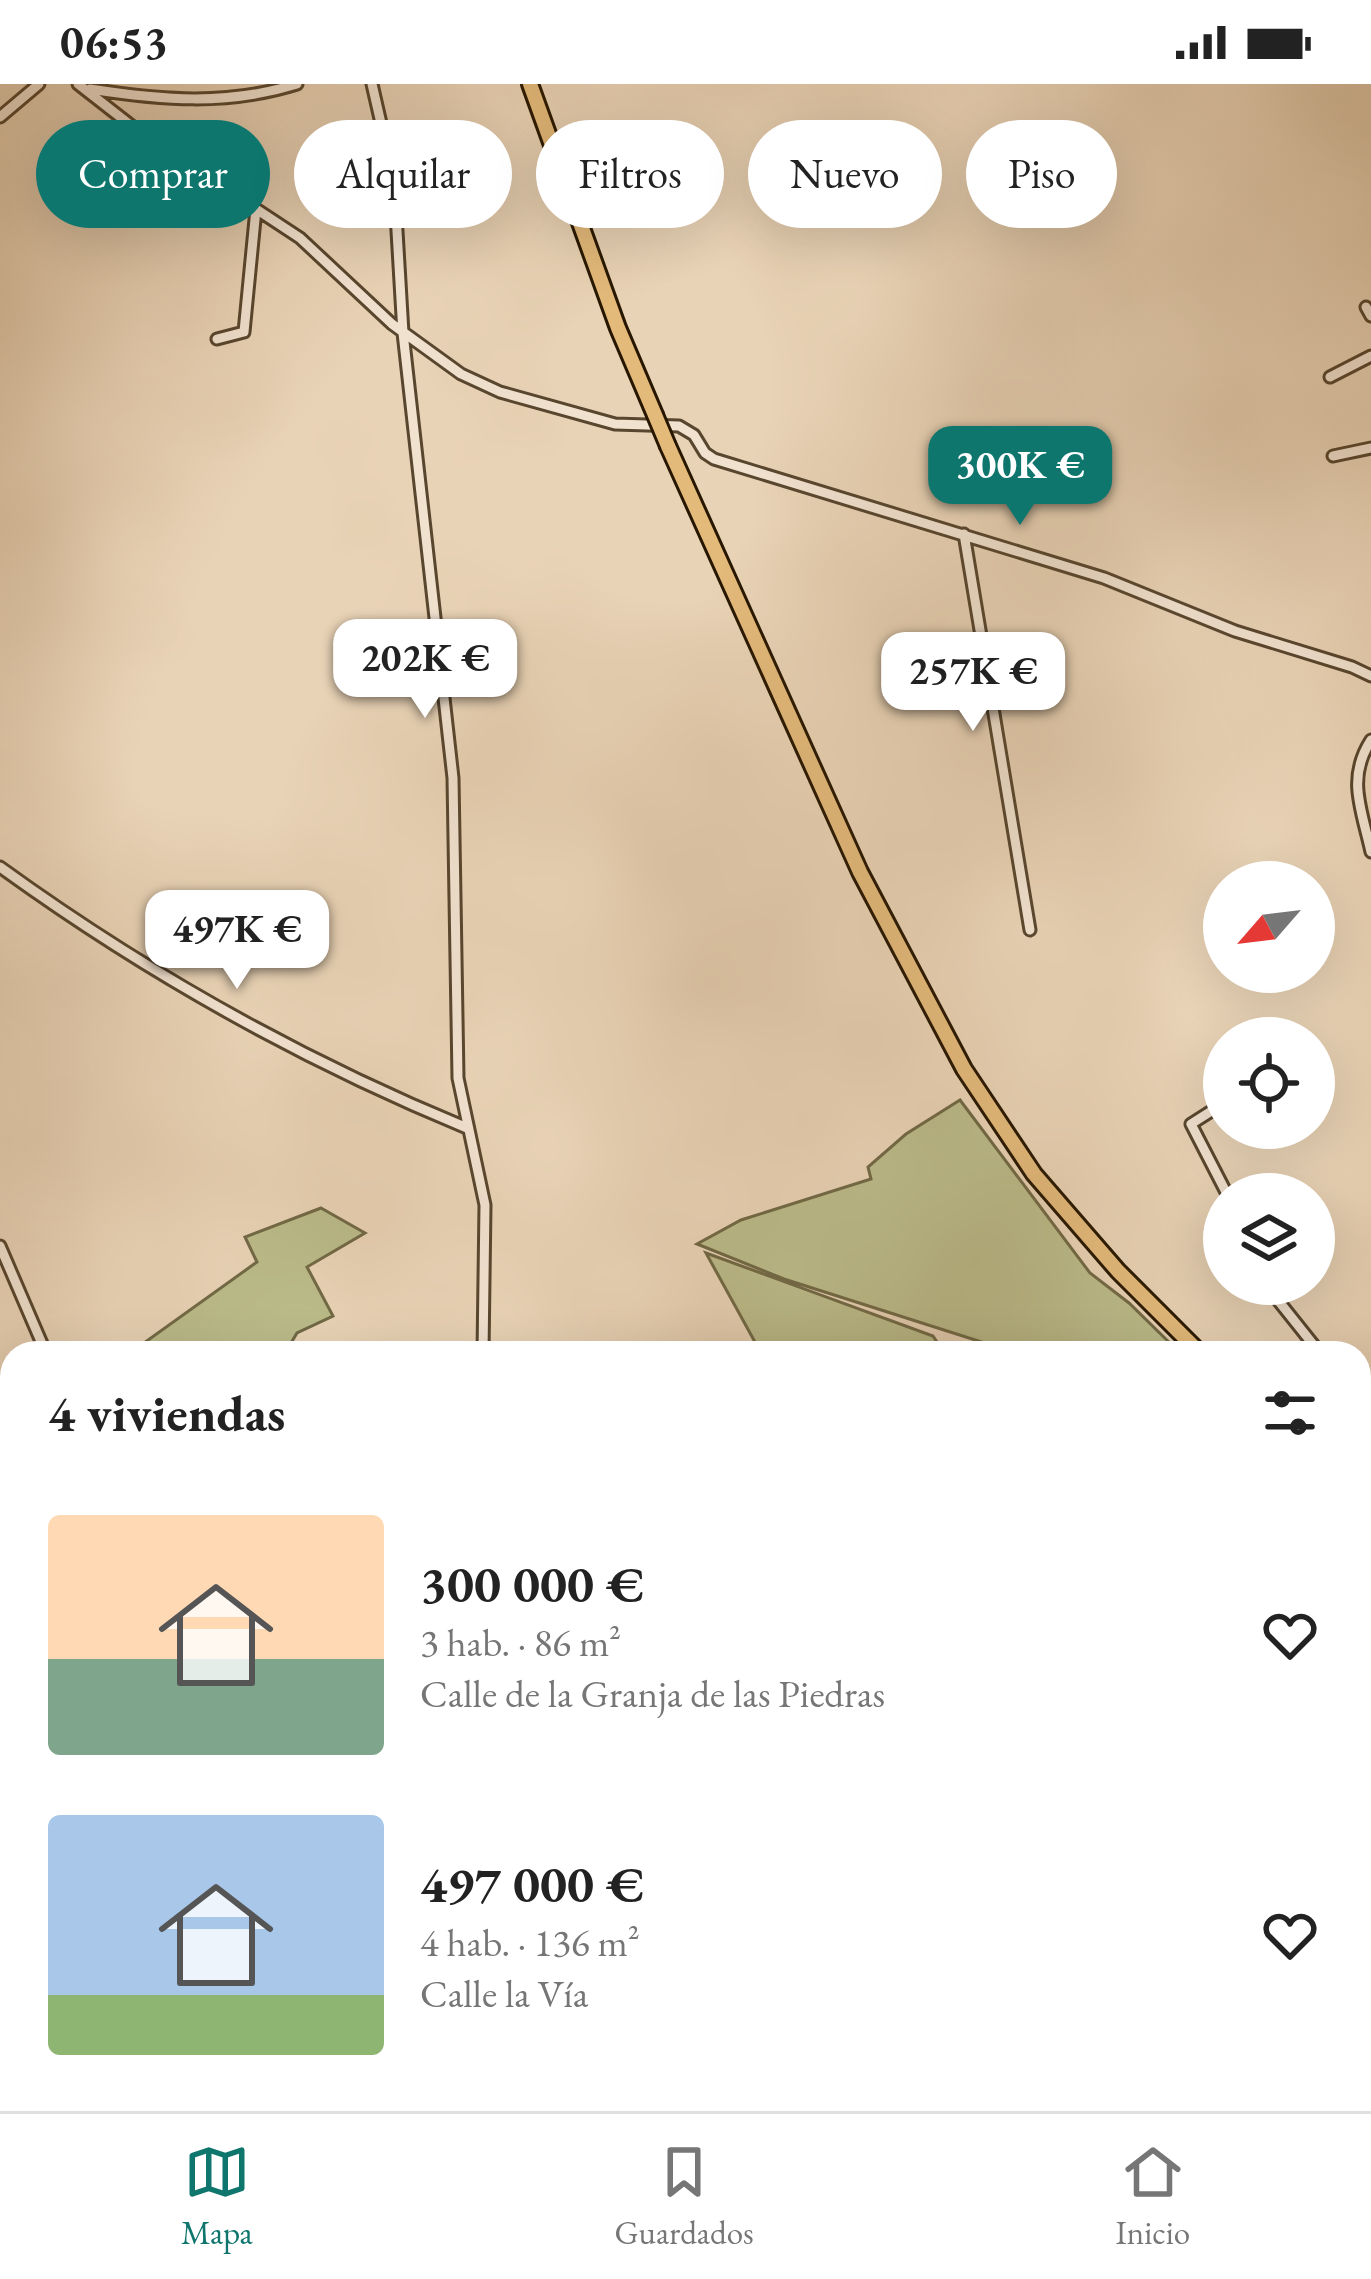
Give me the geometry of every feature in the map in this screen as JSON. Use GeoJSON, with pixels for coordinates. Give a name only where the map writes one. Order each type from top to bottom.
{"type":"FeatureCollection","features":[{"type":"Feature","properties":{"kind":"highway"},"geometry":{"type":"LineString","coordinates":[[530,84],[618,328],[860,872],[964,1069],[1034,1174],[1118,1271],[1188,1341]]}},
{"type":"Feature","properties":{"kind":"street"},"geometry":{"type":"LineString","coordinates":[[0,117],[39,84]]}},
{"type":"Feature","properties":{"kind":"street"},"geometry":{"type":"LineString","coordinates":[[82,86],[187,102],[297,84]]}},
{"type":"Feature","properties":{"kind":"street"},"geometry":{"type":"LineString","coordinates":[[372,84],[394,180],[403,333],[453,778],[458,1078],[485,1205],[483,1341]]}},
{"type":"Feature","properties":{"kind":"street"},"geometry":{"type":"LineString","coordinates":[[82,86],[124,120]]}},
{"type":"Feature","properties":{"kind":"street"},"geometry":{"type":"LineString","coordinates":[[270,218],[300,238],[403,333],[460,374],[500,392],[624,426],[686,429],[714,459],[1104,578],[1235,631],[1371,676]]}},
{"type":"Feature","properties":{"kind":"street"},"geometry":{"type":"LineString","coordinates":[[217,339],[244,332],[254,228]]}},
{"type":"Feature","properties":{"kind":"street"},"geometry":{"type":"LineString","coordinates":[[1330,377],[1371,356]]}},
{"type":"Feature","properties":{"kind":"street"},"geometry":{"type":"LineString","coordinates":[[1333,456],[1371,448]]}},
{"type":"Feature","properties":{"kind":"street"},"geometry":{"type":"LineString","coordinates":[[964,534],[1030,930]]}},
{"type":"Feature","properties":{"kind":"street"},"geometry":{"type":"LineString","coordinates":[[1371,740],[1355,773],[1371,852]]}},
{"type":"Feature","properties":{"kind":"street"},"geometry":{"type":"LineString","coordinates":[[0,867],[128,955],[217,1007],[354,1079],[467,1128]]}},
{"type":"Feature","properties":{"kind":"street"},"geometry":{"type":"LineString","coordinates":[[1203,1116],[1191,1124],[1203,1147]]}},
{"type":"Feature","properties":{"kind":"street"},"geometry":{"type":"LineString","coordinates":[[0,1246],[41,1341]]}},
{"type":"Feature","properties":{"kind":"street"},"geometry":{"type":"LineString","coordinates":[[1282,1305],[1310,1341]]}},
{"type":"Feature","properties":{"kind":"green space"},"geometry":{"type":"Polygon","coordinates":[[[960,1100],[1090,1273],[1168,1341],[978,1341],[784,1279],[697,1244],[741,1220],[871,1179],[868,1167],[906,1134],[960,1100]]]}},
{"type":"Feature","properties":{"kind":"green space"},"geometry":{"type":"Polygon","coordinates":[[[321,1208],[365,1233],[307,1267],[333,1316],[297,1333],[292,1341],[147,1341],[257,1262],[245,1237],[321,1208]]]}},
{"type":"Feature","properties":{"kind":"green space"},"geometry":{"type":"Polygon","coordinates":[[[706,1253],[936,1341],[754,1341],[706,1253]]]}}]}
